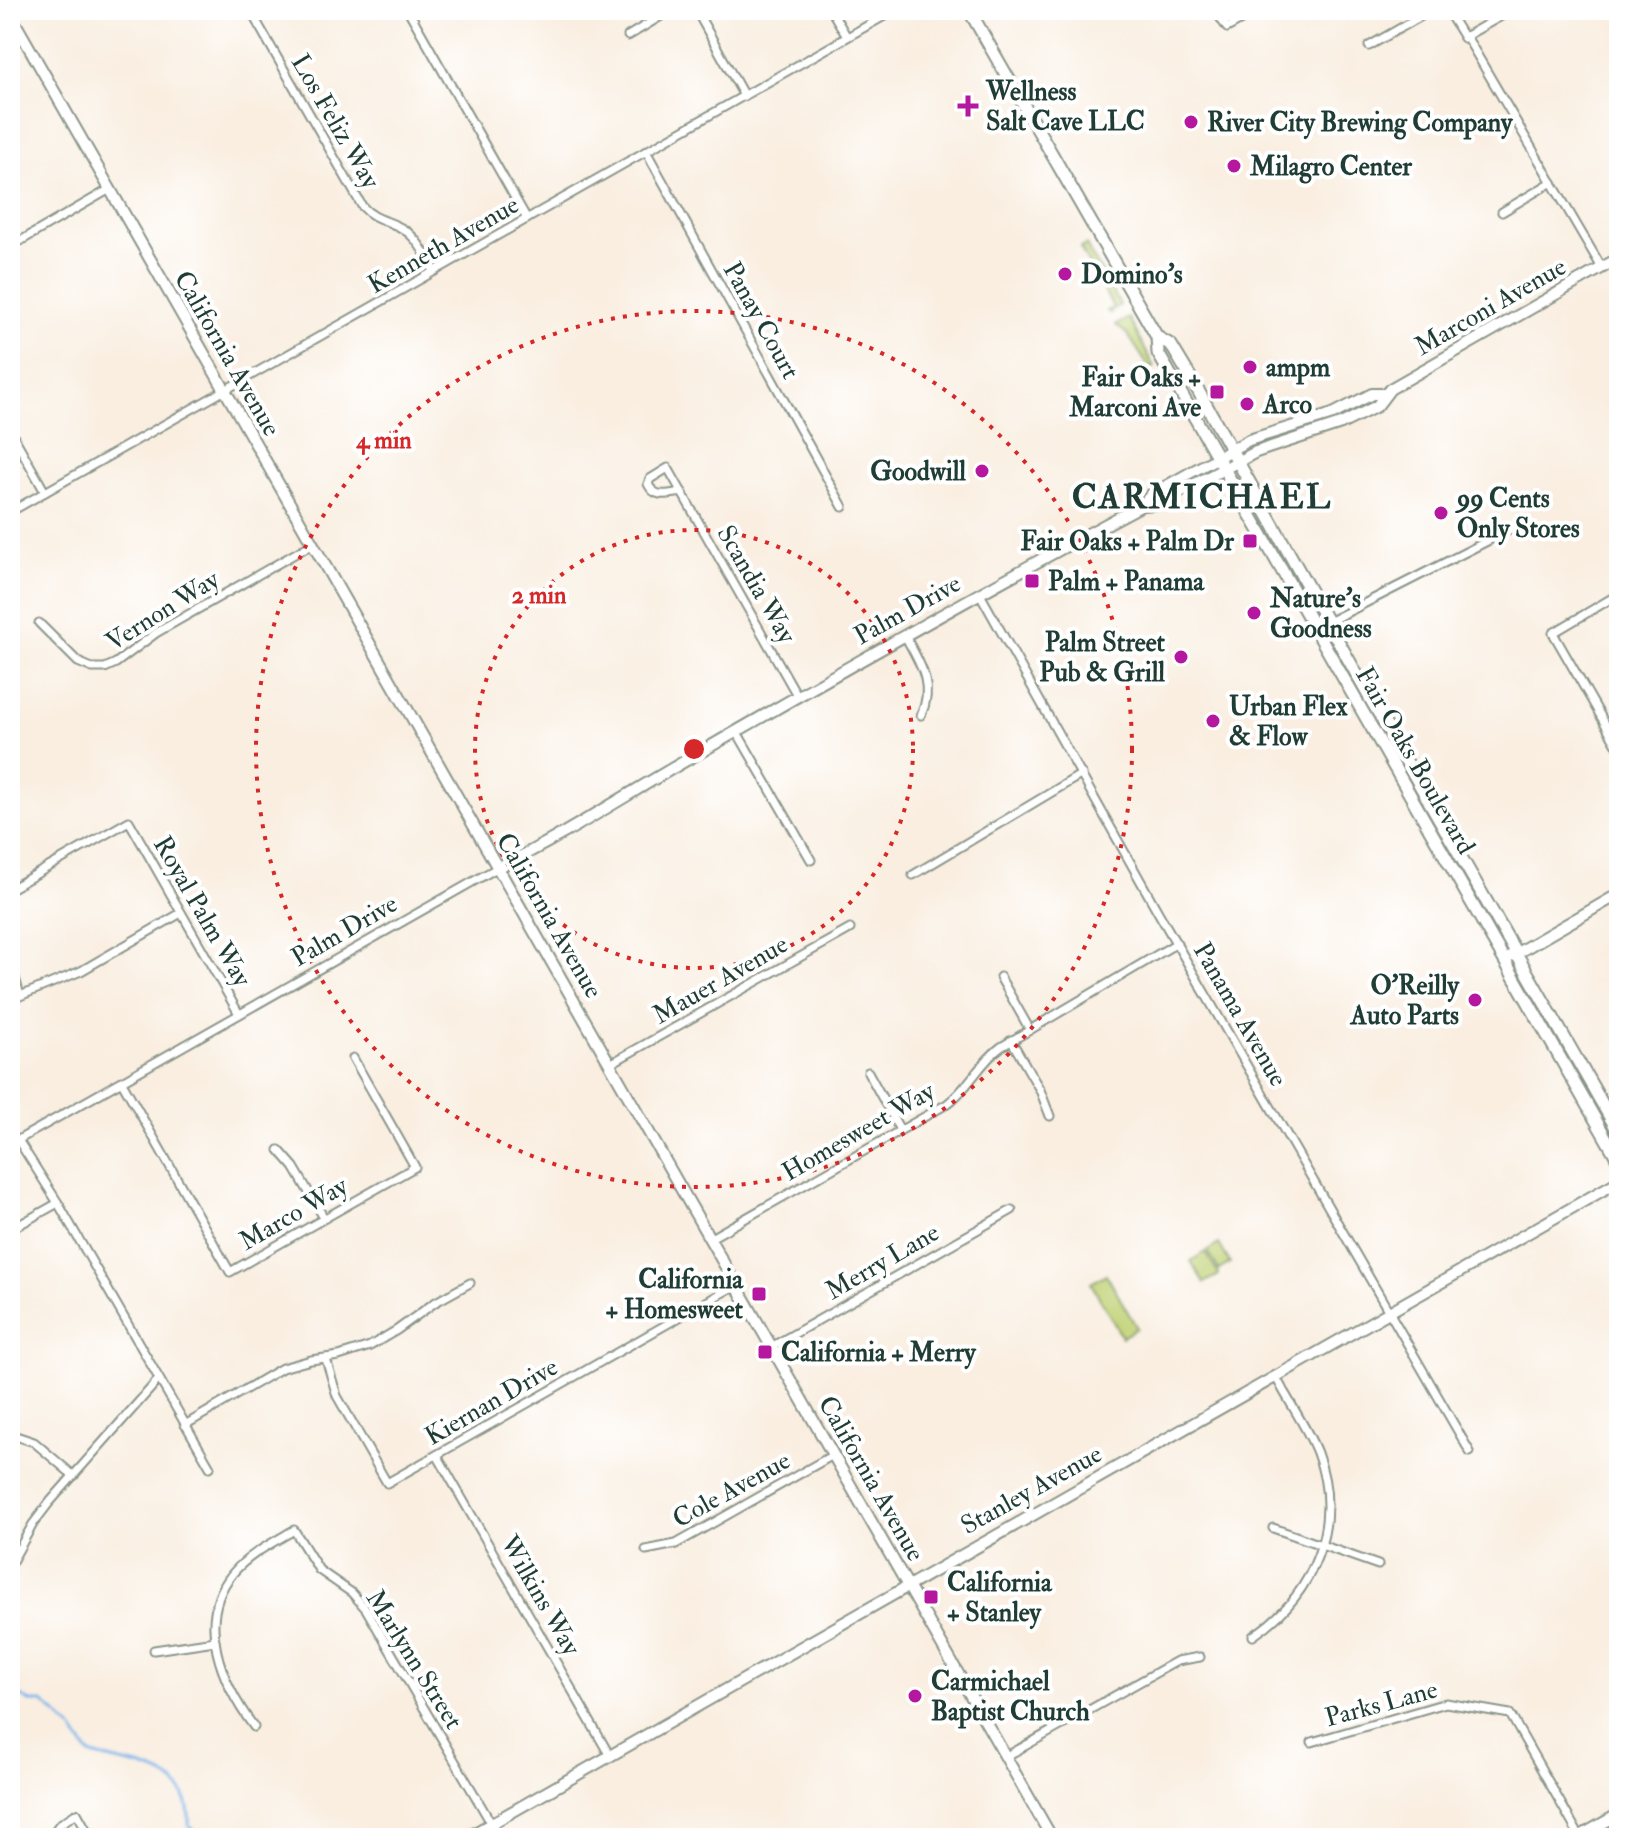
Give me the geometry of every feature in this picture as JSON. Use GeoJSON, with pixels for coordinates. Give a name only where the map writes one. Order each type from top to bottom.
{"type":"FeatureCollection","features":[{"type":"Feature","properties":{"kind":"main road","name":"Fair Oaks Boulevard"},"geometry":{"type":"LineString","coordinates":[[969,10],[1157,337],[1158,353],[1618,1155]]}},
{"type":"Feature","properties":{"kind":"main road","name":"Fair Oaks Boulevard"},"geometry":{"type":"LineString","coordinates":[[1157,337],[1171,345],[1619,1133]]}},
{"type":"Feature","properties":{"kind":"main road"},"geometry":{"type":"LineString","coordinates":[[1308,615],[1317,619],[1364,699],[1374,705]]}},
{"type":"Feature","properties":{"kind":"street","name":"Los Feliz Way"},"geometry":{"type":"LineString","coordinates":[[250,10],[358,201],[376,219],[408,233],[418,243],[434,271]]}},
{"type":"Feature","properties":{"kind":"street"},"geometry":{"type":"LineString","coordinates":[[408,10],[527,219]]}},
{"type":"Feature","properties":{"kind":"street"},"geometry":{"type":"LineString","coordinates":[[628,36],[671,10]]}},
{"type":"Feature","properties":{"kind":"street"},"geometry":{"type":"LineString","coordinates":[[696,10],[744,96]]}},
{"type":"Feature","properties":{"kind":"street"},"geometry":{"type":"LineString","coordinates":[[831,10],[847,37]]}},
{"type":"Feature","properties":{"kind":"street","name":"Kenneth Avenue"},"geometry":{"type":"LineString","coordinates":[[10,512],[895,10]]}},
{"type":"Feature","properties":{"kind":"street"},"geometry":{"type":"LineString","coordinates":[[1215,10],[1227,28],[1259,10]]}},
{"type":"Feature","properties":{"kind":"street"},"geometry":{"type":"LineString","coordinates":[[1369,46],[1432,10]]}},
{"type":"Feature","properties":{"kind":"street"},"geometry":{"type":"LineString","coordinates":[[1447,10],[1464,38],[1512,10]]}},
{"type":"Feature","properties":{"kind":"street","name":"California Avenue"},"geometry":{"type":"LineString","coordinates":[[10,14],[1052,1838]]}},
{"type":"Feature","properties":{"kind":"street"},"geometry":{"type":"LineString","coordinates":[[1466,36],[1602,268]]}},
{"type":"Feature","properties":{"kind":"street","name":"Panay Court"},"geometry":{"type":"LineString","coordinates":[[646,151],[843,507]]}},
{"type":"Feature","properties":{"kind":"street"},"geometry":{"type":"LineString","coordinates":[[1502,212],[1552,182]]}},
{"type":"Feature","properties":{"kind":"street"},"geometry":{"type":"LineString","coordinates":[[10,247],[110,189]]}},
{"type":"Feature","properties":{"kind":"street","name":"Marconi Avenue"},"geometry":{"type":"LineString","coordinates":[[1238,462],[1292,438],[1341,424],[1377,406],[1384,394],[1619,258]]}},
{"type":"Feature","properties":{"kind":"street","name":"Marconi Avenue"},"geometry":{"type":"LineString","coordinates":[[1218,456],[1249,440],[1335,413],[1372,394],[1384,394]]}},
{"type":"Feature","properties":{"kind":"street"},"geometry":{"type":"LineString","coordinates":[[10,430],[45,492]]}},
{"type":"Feature","properties":{"kind":"street","name":"Palm Drive"},"geometry":{"type":"LineString","coordinates":[[210,1467],[58,1203],[18,1140],[497,868],[539,848],[905,636],[1142,505],[1152,494],[1218,456]]}},
{"type":"Feature","properties":{"kind":"street","name":"Palm Drive"},"geometry":{"type":"LineString","coordinates":[[1142,505],[1157,504],[1238,462]]}},
{"type":"Feature","properties":{"kind":"street","name":"Scandia Way"},"geometry":{"type":"LineString","coordinates":[[682,492],[658,495],[648,484],[659,472],[668,468],[682,492],[798,697]]}},
{"type":"Feature","properties":{"kind":"street"},"geometry":{"type":"LineString","coordinates":[[1328,622],[1509,530]]}},
{"type":"Feature","properties":{"kind":"street","name":"Vernon Way"},"geometry":{"type":"LineString","coordinates":[[39,623],[78,662],[92,668],[105,668],[156,633],[312,544]]}},
{"type":"Feature","properties":{"kind":"street","name":"Panama Avenue"},"geometry":{"type":"LineString","coordinates":[[980,594],[1470,1452]]}},
{"type":"Feature","properties":{"kind":"street"},"geometry":{"type":"LineString","coordinates":[[1619,594],[1553,633],[1619,748]]}},
{"type":"Feature","properties":{"kind":"street"},"geometry":{"type":"LineString","coordinates":[[905,636],[926,678],[927,699],[921,715]]}},
{"type":"Feature","properties":{"kind":"street"},"geometry":{"type":"LineString","coordinates":[[737,732],[811,860]]}},
{"type":"Feature","properties":{"kind":"street"},"geometry":{"type":"LineString","coordinates":[[913,875],[1082,774]]}},
{"type":"Feature","properties":{"kind":"street","name":"Royal Palm Way"},"geometry":{"type":"LineString","coordinates":[[10,889],[129,821],[239,1014]]}},
{"type":"Feature","properties":{"kind":"street"},"geometry":{"type":"LineString","coordinates":[[1504,960],[1619,894]]}},
{"type":"Feature","properties":{"kind":"street"},"geometry":{"type":"LineString","coordinates":[[10,959],[20,996],[81,971],[181,913]]}},
{"type":"Feature","properties":{"kind":"street","name":"Mauer Avenue"},"geometry":{"type":"LineString","coordinates":[[610,1064],[850,929]]}},
{"type":"Feature","properties":{"kind":"street","name":"Homesweet Way"},"geometry":{"type":"LineString","coordinates":[[709,1239],[952,1100],[991,1054],[1011,1040],[1177,943]]}},
{"type":"Feature","properties":{"kind":"street"},"geometry":{"type":"LineString","coordinates":[[1000,977],[1030,1030]]}},
{"type":"Feature","properties":{"kind":"street"},"geometry":{"type":"LineString","coordinates":[[1011,1040],[1040,1090],[1050,1116]]}},
{"type":"Feature","properties":{"kind":"street","name":"Marco Way"},"geometry":{"type":"LineString","coordinates":[[122,1082],[230,1272],[415,1167],[353,1058]]}},
{"type":"Feature","properties":{"kind":"street"},"geometry":{"type":"LineString","coordinates":[[868,1072],[900,1130]]}},
{"type":"Feature","properties":{"kind":"street"},"geometry":{"type":"LineString","coordinates":[[279,1150],[294,1167],[324,1218]]}},
{"type":"Feature","properties":{"kind":"street","name":"Stanley Avenue"},"geometry":{"type":"LineString","coordinates":[[466,1838],[1619,1181]]}},
{"type":"Feature","properties":{"kind":"street"},"geometry":{"type":"LineString","coordinates":[[10,1230],[58,1203]]}},
{"type":"Feature","properties":{"kind":"street","name":"Merry Lane"},"geometry":{"type":"LineString","coordinates":[[771,1347],[1012,1210]]}},
{"type":"Feature","properties":{"kind":"street"},"geometry":{"type":"LineString","coordinates":[[185,1425],[282,1368],[355,1352],[384,1339],[423,1310],[470,1283]]}},
{"type":"Feature","properties":{"kind":"street","name":"Kiernan Drive"},"geometry":{"type":"LineString","coordinates":[[326,1359],[337,1396],[387,1483],[736,1285]]}},
{"type":"Feature","properties":{"kind":"street"},"geometry":{"type":"LineString","coordinates":[[1253,1636],[1278,1617],[1299,1594],[1322,1545],[1327,1514],[1322,1467],[1310,1438],[1276,1377]]}},
{"type":"Feature","properties":{"kind":"street"},"geometry":{"type":"LineString","coordinates":[[10,1565],[33,1524],[159,1379]]}},
{"type":"Feature","properties":{"kind":"street"},"geometry":{"type":"LineString","coordinates":[[10,1434],[34,1442],[74,1476]]}},
{"type":"Feature","properties":{"kind":"street","name":"Wilkins Way"},"geometry":{"type":"LineString","coordinates":[[437,1455],[610,1756]]}},
{"type":"Feature","properties":{"kind":"street","name":"Cole Avenue"},"geometry":{"type":"LineString","coordinates":[[646,1550],[676,1544],[833,1455]]}},
{"type":"Feature","properties":{"kind":"street"},"geometry":{"type":"LineString","coordinates":[[1273,1528],[1378,1565]]}},
{"type":"Feature","properties":{"kind":"street","name":"Marlynn Street"},"geometry":{"type":"LineString","coordinates":[[254,1727],[226,1682],[215,1641],[217,1604],[234,1572],[255,1554],[294,1530],[319,1570],[352,1593],[366,1609],[491,1823]]}},
{"type":"Feature","properties":{"kind":"street"},"geometry":{"type":"LineString","coordinates":[[154,1650],[215,1641]]}},
{"type":"Feature","properties":{"kind":"street"},"geometry":{"type":"LineString","coordinates":[[1005,1757],[1177,1661],[1200,1657]]}},
{"type":"Feature","properties":{"kind":"street","name":"Parks Lane"},"geometry":{"type":"LineString","coordinates":[[1312,1742],[1446,1703],[1510,1714],[1578,1837]]}},
{"type":"Feature","properties":{"kind":"street"},"geometry":{"type":"LineString","coordinates":[[49,1838],[60,1824],[77,1813],[91,1838]]}},
{"type":"Feature","properties":{"kind":"street"},"geometry":{"type":"LineString","coordinates":[[1578,1837],[1619,1814]]}},
{"type":"Feature","properties":{"kind":"green space"},"geometry":{"type":"Polygon","coordinates":[[[1086,245],[1120,305],[1110,313],[1107,311],[1113,307],[1080,248],[1086,245]]]}},
{"type":"Feature","properties":{"kind":"green space"},"geometry":{"type":"Polygon","coordinates":[[[1129,318],[1154,367],[1150,369],[1128,335],[1116,325],[1129,318]]]}},
{"type":"Feature","properties":{"kind":"green space"},"geometry":{"type":"Polygon","coordinates":[[[1219,1244],[1230,1263],[1219,1270],[1208,1251],[1219,1244]]]}},
{"type":"Feature","properties":{"kind":"green space"},"geometry":{"type":"Polygon","coordinates":[[[1206,1252],[1219,1275],[1204,1283],[1191,1261],[1206,1252]]]}},
{"type":"Feature","properties":{"kind":"green space"},"geometry":{"type":"Polygon","coordinates":[[[1106,1274],[1137,1328],[1122,1337],[1091,1283],[1106,1274]]]}},
{"type":"Feature","properties":{"kind":"waterway"},"geometry":{"type":"LineString","coordinates":[[10,1689],[30,1702],[43,1702],[72,1729],[89,1754],[157,1772],[171,1780],[181,1791],[187,1805],[189,1825],[199,1838]]}},
{"type":"Feature","properties":{"kind":"place","name":"Wellness Salt Cave LLC"},"geometry":{"type":"Point","coordinates":[968,106]}},
{"type":"Feature","properties":{"kind":"place","name":"River City Brewing Company"},"geometry":{"type":"Point","coordinates":[1191,122]}},
{"type":"Feature","properties":{"kind":"place","name":"Milagro Center"},"geometry":{"type":"Point","coordinates":[1234,166]}},
{"type":"Feature","properties":{"kind":"place","name":"Domino's"},"geometry":{"type":"Point","coordinates":[1065,274]}},
{"type":"Feature","properties":{"kind":"place","name":"ampm"},"geometry":{"type":"Point","coordinates":[1250,367]}},
{"type":"Feature","properties":{"kind":"place","name":"Fair Oaks + Marconi Ave"},"geometry":{"type":"Point","coordinates":[1217,392]}},
{"type":"Feature","properties":{"kind":"place","name":"Arco"},"geometry":{"type":"Point","coordinates":[1247,404]}},
{"type":"Feature","properties":{"kind":"place","name":"Goodwill"},"geometry":{"type":"Point","coordinates":[982,471]}},
{"type":"Feature","properties":{"kind":"place","name":"99 Cents Only Stores"},"geometry":{"type":"Point","coordinates":[1441,513]}},
{"type":"Feature","properties":{"kind":"place","name":"Fair Oaks + Palm Dr"},"geometry":{"type":"Point","coordinates":[1250,541]}},
{"type":"Feature","properties":{"kind":"place","name":"Palm + Panama"},"geometry":{"type":"Point","coordinates":[1032,581]}},
{"type":"Feature","properties":{"kind":"place","name":"Nature's Goodness"},"geometry":{"type":"Point","coordinates":[1254,613]}},
{"type":"Feature","properties":{"kind":"place","name":"Palm Street Pub & Grill"},"geometry":{"type":"Point","coordinates":[1181,657]}},
{"type":"Feature","properties":{"kind":"place","name":"Urban Flex & Flow"},"geometry":{"type":"Point","coordinates":[1213,721]}},
{"type":"Feature","properties":{"kind":"place","name":"O'Reilly Auto Parts"},"geometry":{"type":"Point","coordinates":[1475,1000]}},
{"type":"Feature","properties":{"kind":"place","name":"California + Homesweet"},"geometry":{"type":"Point","coordinates":[759,1294]}},
{"type":"Feature","properties":{"kind":"place","name":"California + Merry"},"geometry":{"type":"Point","coordinates":[765,1352]}},
{"type":"Feature","properties":{"kind":"place","name":"California + Stanley"},"geometry":{"type":"Point","coordinates":[931,1597]}},
{"type":"Feature","properties":{"kind":"place","name":"Carmichael Baptist Church"},"geometry":{"type":"Point","coordinates":[915,1696]}},
{"type":"Feature","properties":{"kind":"district","name":"CARMICHAEL"},"geometry":{"type":"Point","coordinates":[1202,496]}}]}
